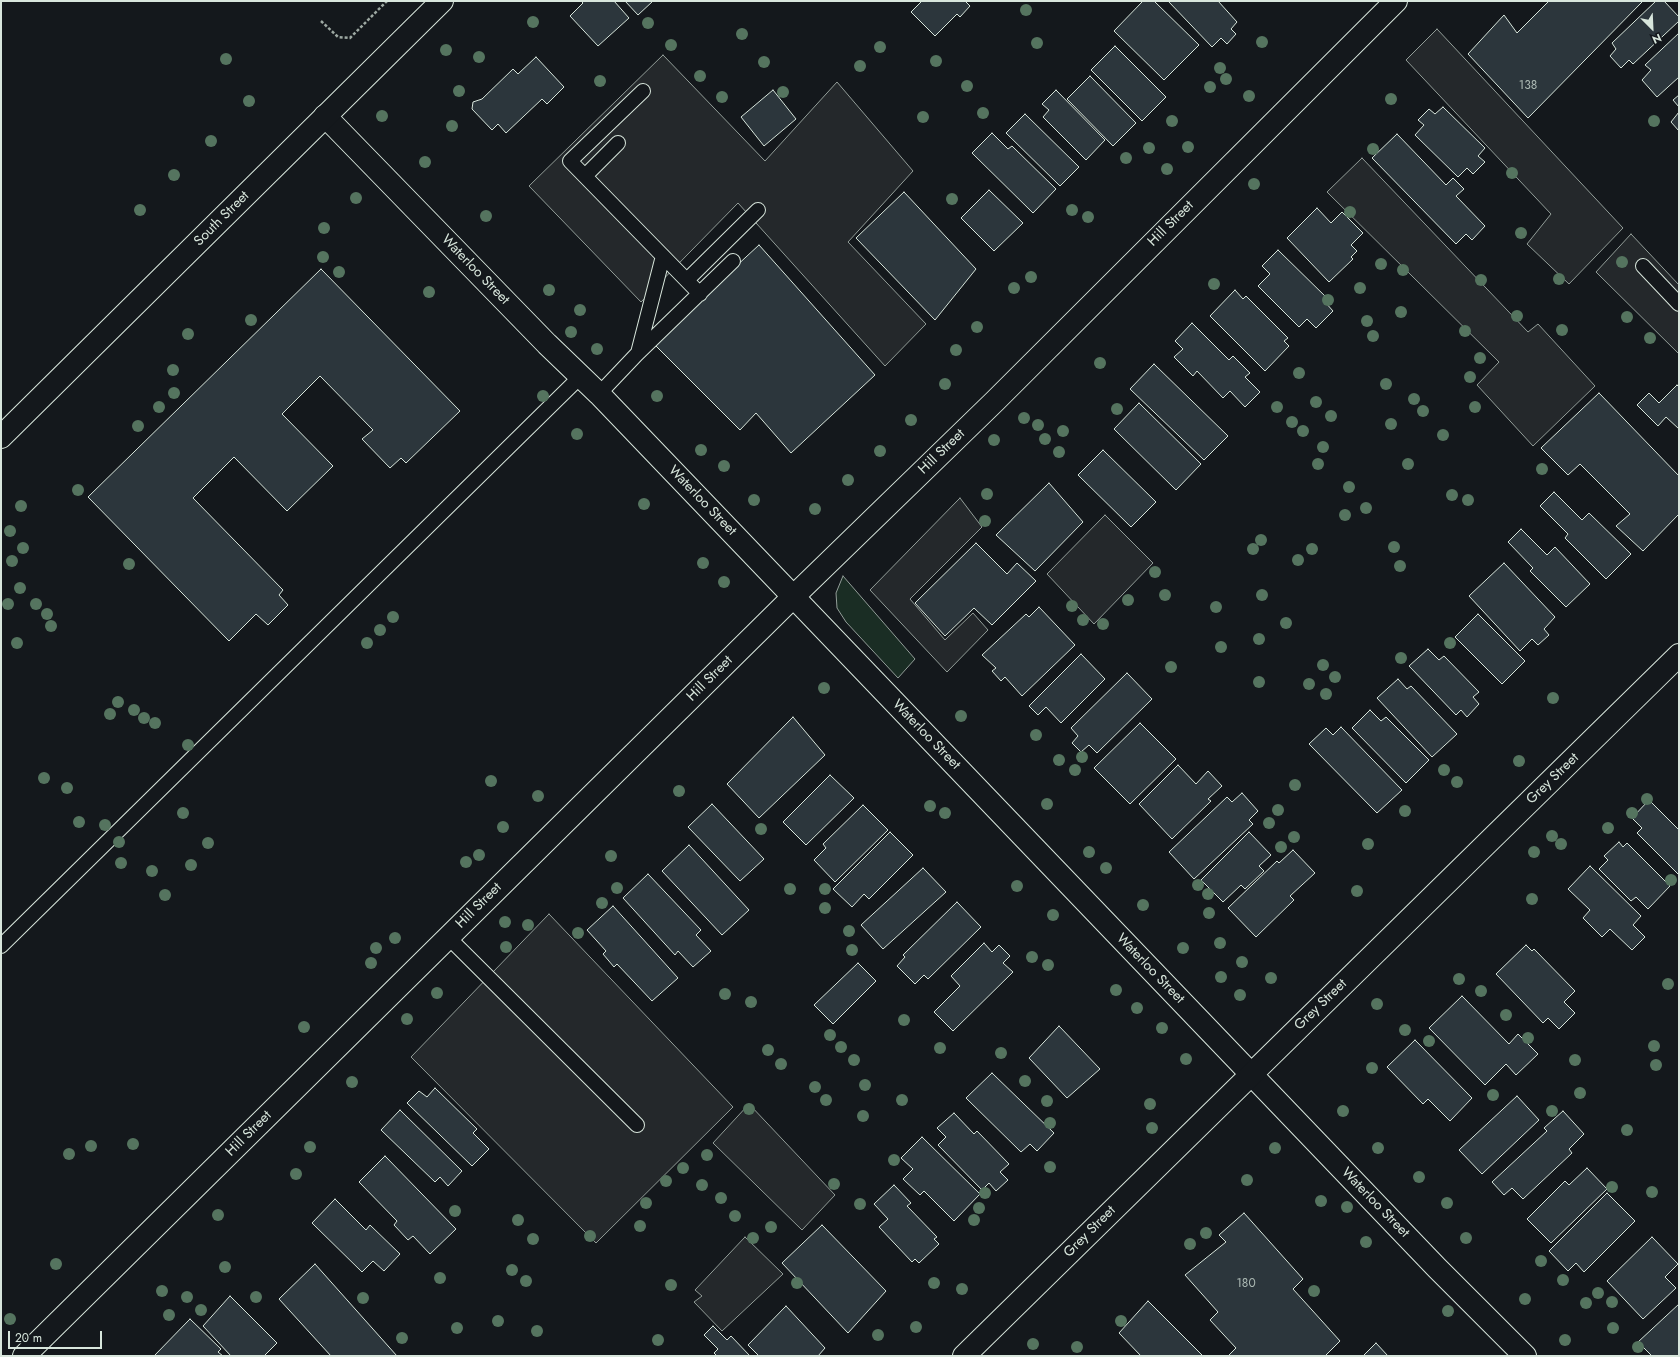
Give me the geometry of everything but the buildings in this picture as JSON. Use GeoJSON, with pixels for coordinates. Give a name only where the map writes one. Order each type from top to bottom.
{"type":"FeatureCollection","features":[{"type":"Feature","properties":{"kind":"street","name":"South Street"},"geometry":{"type":"LineString","coordinates":[[1,437],[442,1]]}},
{"type":"Feature","properties":{"kind":"street","name":"Hill Street"},"geometry":{"type":"LineString","coordinates":[[24,1356],[793,597],[995,401],[1396,1]]}},
{"type":"Feature","properties":{"kind":"street","name":"Waterloo Street"},"geometry":{"type":"LineString","coordinates":[[325,116],[547,344],[581,376]]}},
{"type":"Feature","properties":{"kind":"street","name":"Waterloo Street"},"geometry":{"type":"LineString","coordinates":[[598,394],[1251,1074],[1525,1356]]}},
{"type":"Feature","properties":{"kind":"street","name":"Grey Street"},"geometry":{"type":"LineString","coordinates":[[964,1356],[1679,656]]}},
{"type":"Feature","properties":{"kind":"lane"},"geometry":{"type":"LineString","coordinates":[[643,90],[570,161],[700,294]]}},
{"type":"Feature","properties":{"kind":"lane"},"geometry":{"type":"LineString","coordinates":[[585,176],[618,143]]}},
{"type":"Feature","properties":{"kind":"lane"},"geometry":{"type":"LineString","coordinates":[[687,280],[758,210]]}},
{"type":"Feature","properties":{"kind":"lane"},"geometry":{"type":"LineString","coordinates":[[637,354],[663,256]]}},
{"type":"Feature","properties":{"kind":"lane"},"geometry":{"type":"LineString","coordinates":[[1,946],[581,376],[598,394],[637,354],[733,262]]}},
{"type":"Feature","properties":{"kind":"lane"},"geometry":{"type":"LineString","coordinates":[[1643,266],[1679,304]]}},
{"type":"Feature","properties":{"kind":"lane"},"geometry":{"type":"LineString","coordinates":[[448,938],[637,1125]]}},
{"type":"Feature","properties":{"kind":"path"},"geometry":{"type":"LineString","coordinates":[[321,21],[338,37],[350,38],[387,1]]}},
{"type":"Feature","properties":{"kind":"green space"},"geometry":{"type":"Polygon","coordinates":[[[843,576],[915,659],[898,678],[846,622],[837,608],[836,593],[843,576]]]}},
{"type":"Feature","properties":{"kind":"shaded area"},"geometry":{"type":"Polygon","coordinates":[[[1437,29],[1623,228],[1569,284],[1527,244],[1551,214],[1406,60],[1437,29]]]}},
{"type":"Feature","properties":{"kind":"shaded area"},"geometry":{"type":"Polygon","coordinates":[[[663,55],[765,161],[837,82],[913,171],[848,242],[926,324],[885,366],[738,203],[641,302],[529,186],[663,55]]]}},
{"type":"Feature","properties":{"kind":"shaded area"},"geometry":{"type":"Polygon","coordinates":[[[1362,158],[1528,332],[1538,324],[1595,386],[1533,446],[1477,385],[1499,362],[1327,192],[1362,158]]]}},
{"type":"Feature","properties":{"kind":"shaded area"},"geometry":{"type":"Polygon","coordinates":[[[1631,234],[1679,285],[1679,354],[1596,272],[1631,234]]]}},
{"type":"Feature","properties":{"kind":"shaded area"},"geometry":{"type":"Polygon","coordinates":[[[960,498],[982,527],[910,599],[945,640],[973,613],[988,630],[947,672],[870,590],[960,498]]]}},
{"type":"Feature","properties":{"kind":"shaded area"},"geometry":{"type":"Polygon","coordinates":[[[1105,515],[1153,563],[1094,624],[1047,574],[1105,515]]]}},
{"type":"Feature","properties":{"kind":"shaded area"},"geometry":{"type":"Polygon","coordinates":[[[549,914],[733,1107],[596,1243],[411,1057],[549,914]]]}},
{"type":"Feature","properties":{"kind":"shaded area"},"geometry":{"type":"Polygon","coordinates":[[[749,1104],[835,1195],[802,1230],[713,1143],[749,1104]]]}},
{"type":"Feature","properties":{"kind":"shaded area"},"geometry":{"type":"Polygon","coordinates":[[[745,1237],[783,1274],[722,1331],[694,1302],[702,1296],[695,1290],[745,1237]]]}}]}
